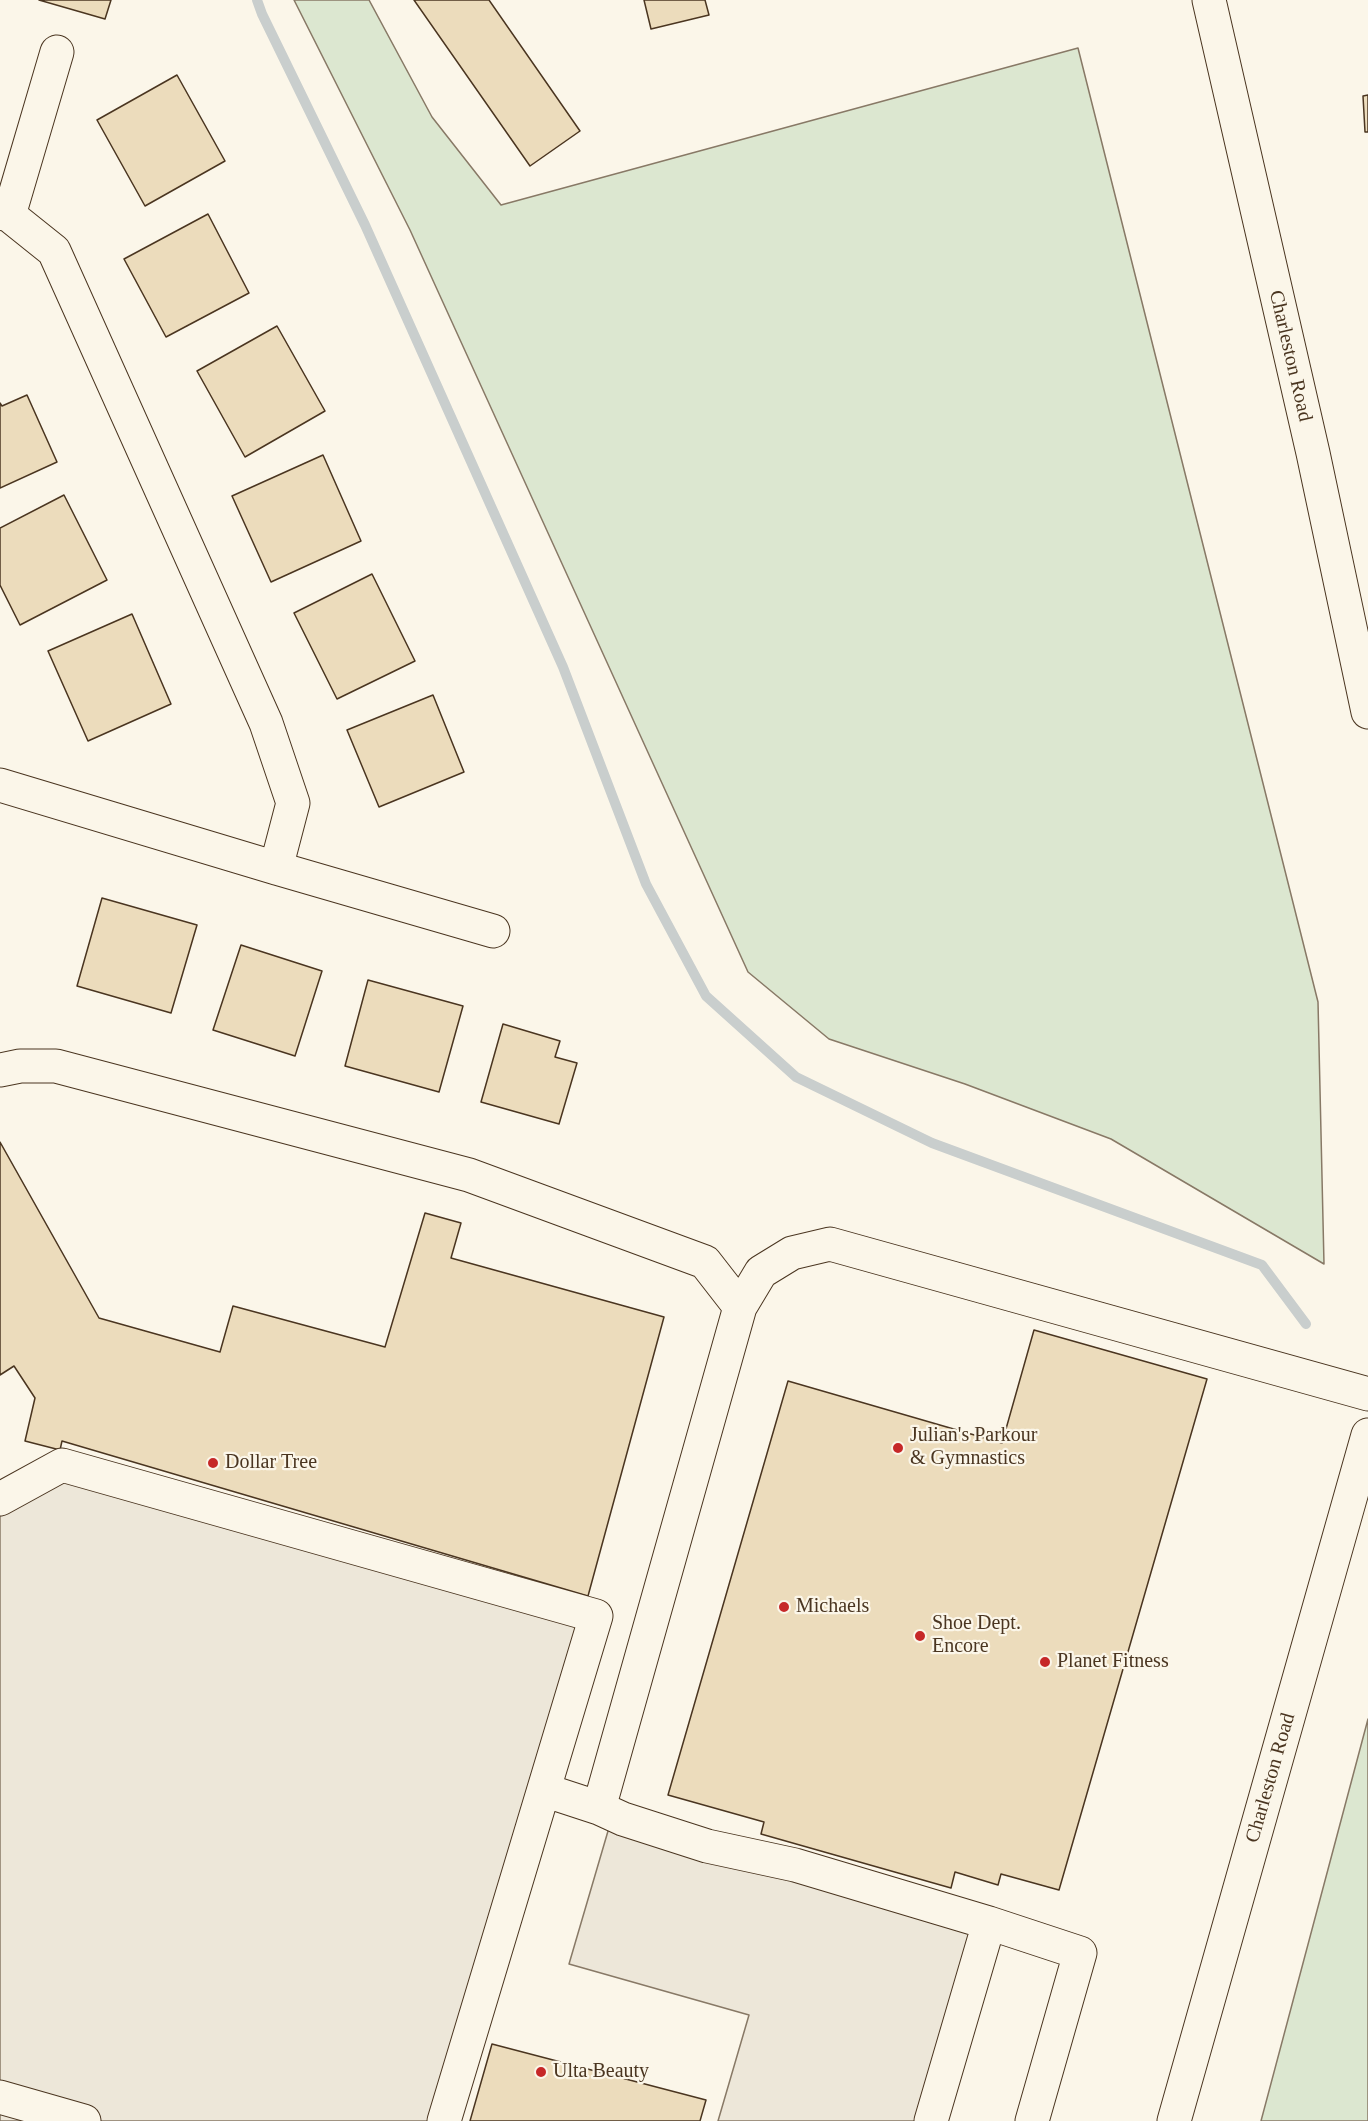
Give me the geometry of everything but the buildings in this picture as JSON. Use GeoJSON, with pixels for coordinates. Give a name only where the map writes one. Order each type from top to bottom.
{"type":"FeatureCollection","features":[{"type":"Feature","properties":{"kind":"main road","name":"Charleston Road"},"geometry":{"type":"LineString","coordinates":[[1209,0],[1313,453],[1368,712]]}},
{"type":"Feature","properties":{"kind":"main road"},"geometry":{"type":"LineString","coordinates":[[57,52],[5,214],[54,251],[266,723],[293,803],[276,868]]}},
{"type":"Feature","properties":{"kind":"main road"},"geometry":{"type":"LineString","coordinates":[[0,785],[493,931]]}},
{"type":"Feature","properties":{"kind":"main road"},"geometry":{"type":"LineString","coordinates":[[0,1070],[20,1066],[56,1066],[469,1175],[705,1262],[740,1307]]}},
{"type":"Feature","properties":{"kind":"main road"},"geometry":{"type":"LineString","coordinates":[[599,1808],[740,1307],[761,1272],[792,1253],[830,1244],[1368,1394]]}},
{"type":"Feature","properties":{"kind":"main road","name":"Charleston Road"},"geometry":{"type":"LineString","coordinates":[[1174,2121],[1368,1435]]}},
{"type":"Feature","properties":{"kind":"main road"},"geometry":{"type":"LineString","coordinates":[[0,1499],[62,1465],[596,1616],[444,2121]]}},
{"type":"Feature","properties":{"kind":"main road"},"geometry":{"type":"LineString","coordinates":[[544,1790],[707,1846],[795,1865],[989,1923],[1080,1953],[1032,2121]]}},
{"type":"Feature","properties":{"kind":"main road"},"geometry":{"type":"LineString","coordinates":[[931,2121],[989,1923]]}},
{"type":"Feature","properties":{"kind":"main road"},"geometry":{"type":"LineString","coordinates":[[0,2097],[84,2121]]}},
{"type":"Feature","properties":{"kind":"green space"},"geometry":{"type":"Polygon","coordinates":[[[294,0],[369,0],[432,117],[501,205],[1078,48],[1318,1002],[1324,1264],[1111,1139],[965,1084],[829,1039],[748,972],[410,230],[294,0]]]}},
{"type":"Feature","properties":{"kind":"green space"},"geometry":{"type":"Polygon","coordinates":[[[1368,1719],[1368,2121],[1261,2121],[1368,1719]]]}},
{"type":"Feature","properties":{"kind":"shaded area"},"geometry":{"type":"Polygon","coordinates":[[[62,1465],[596,1616],[444,2121],[0,2121],[0,1499],[62,1465]]]}},
{"type":"Feature","properties":{"kind":"shaded area"},"geometry":{"type":"Polygon","coordinates":[[[613,1814],[989,1923],[931,2121],[718,2121],[749,2015],[569,1964],[613,1814]]]}},
{"type":"Feature","properties":{"kind":"waterway"},"geometry":{"type":"LineString","coordinates":[[257,0],[365,225],[563,667],[646,884],[706,996],[796,1077],[932,1143],[1262,1265],[1306,1324]]}},
{"type":"Feature","properties":{"kind":"place","name":"Julian's Parkour & Gymnastics"},"geometry":{"type":"Point","coordinates":[898,1448]}},
{"type":"Feature","properties":{"kind":"place","name":"Dollar Tree"},"geometry":{"type":"Point","coordinates":[213,1463]}},
{"type":"Feature","properties":{"kind":"place","name":"Michaels"},"geometry":{"type":"Point","coordinates":[784,1607]}},
{"type":"Feature","properties":{"kind":"place","name":"Shoe Dept. Encore"},"geometry":{"type":"Point","coordinates":[920,1636]}},
{"type":"Feature","properties":{"kind":"place","name":"Planet Fitness"},"geometry":{"type":"Point","coordinates":[1045,1662]}},
{"type":"Feature","properties":{"kind":"place","name":"Ulta Beauty"},"geometry":{"type":"Point","coordinates":[541,2072]}}]}
